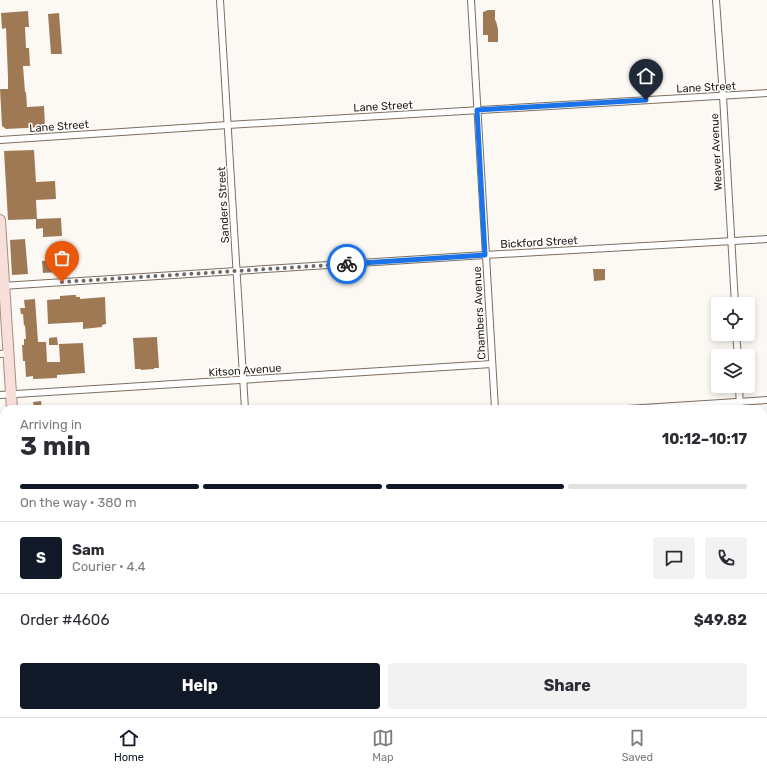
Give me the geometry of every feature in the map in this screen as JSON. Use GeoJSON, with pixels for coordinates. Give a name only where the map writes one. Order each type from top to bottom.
{"type":"FeatureCollection","features":[{"type":"Feature","properties":{"kind":"main road"},"geometry":{"type":"LineString","coordinates":[[0,220],[4,353],[12,405]]}},
{"type":"Feature","properties":{"kind":"street","name":"Sanders Street"},"geometry":{"type":"LineString","coordinates":[[220,0],[245,405]]}},
{"type":"Feature","properties":{"kind":"street","name":"Chambers Avenue"},"geometry":{"type":"LineString","coordinates":[[471,0],[495,405]]}},
{"type":"Feature","properties":{"kind":"street","name":"Weaver Avenue"},"geometry":{"type":"LineString","coordinates":[[716,0],[735,297]]}},
{"type":"Feature","properties":{"kind":"street","name":"Lane Street"},"geometry":{"type":"LineString","coordinates":[[0,140],[767,93]]}},
{"type":"Feature","properties":{"kind":"street","name":"Bickford Street"},"geometry":{"type":"LineString","coordinates":[[2,286],[485,255],[767,239]]}},
{"type":"Feature","properties":{"kind":"street","name":"Kitson Avenue"},"geometry":{"type":"LineString","coordinates":[[0,395],[492,364]]}},
{"type":"Feature","properties":{"kind":"street"},"geometry":{"type":"LineString","coordinates":[[739,393],[740,405]]}},
{"type":"Feature","properties":{"kind":"street"},"geometry":{"type":"LineString","coordinates":[[684,405],[767,400]]}},
{"type":"Feature","properties":{"kind":"building"},"geometry":{"type":"Polygon","coordinates":[[[495,10],[495,20],[498,29],[498,42],[488,42],[488,35],[483,35],[483,12],[495,10]]]}},
{"type":"Feature","properties":{"kind":"building"},"geometry":{"type":"Polygon","coordinates":[[[28,11],[29,27],[25,27],[26,48],[29,48],[30,66],[23,66],[27,107],[44,106],[45,127],[6,129],[2,126],[0,89],[8,89],[6,28],[2,29],[1,13],[28,11]]]}},
{"type":"Feature","properties":{"kind":"building"},"geometry":{"type":"Polygon","coordinates":[[[59,13],[62,54],[51,54],[48,14],[59,13]]]}},
{"type":"Feature","properties":{"kind":"building"},"geometry":{"type":"Polygon","coordinates":[[[34,150],[36,182],[55,181],[56,199],[36,200],[37,219],[8,220],[4,151],[34,150]]]}},
{"type":"Feature","properties":{"kind":"building"},"geometry":{"type":"Polygon","coordinates":[[[61,218],[62,236],[43,237],[43,228],[36,229],[36,219],[61,218]]]}},
{"type":"Feature","properties":{"kind":"building"},"geometry":{"type":"Polygon","coordinates":[[[25,239],[28,274],[12,275],[10,240],[25,239]]]}},
{"type":"Feature","properties":{"kind":"building"},"geometry":{"type":"Polygon","coordinates":[[[57,260],[58,272],[43,273],[42,261],[57,260]]]}},
{"type":"Feature","properties":{"kind":"building"},"geometry":{"type":"Polygon","coordinates":[[[593,269],[605,269],[605,280],[594,281],[593,269]]]}},
{"type":"Feature","properties":{"kind":"building"},"geometry":{"type":"Polygon","coordinates":[[[76,295],[76,297],[80,297],[80,299],[105,297],[106,324],[102,325],[102,327],[83,329],[83,322],[48,324],[47,300],[60,299],[60,296],[76,295]]]}},
{"type":"Feature","properties":{"kind":"building"},"geometry":{"type":"Polygon","coordinates":[[[35,299],[38,342],[46,342],[47,362],[60,362],[59,344],[83,343],[85,373],[57,375],[57,378],[33,379],[33,376],[26,377],[22,345],[24,345],[24,339],[26,339],[25,325],[24,326],[23,314],[21,314],[20,308],[25,308],[24,300],[35,299]]]}},
{"type":"Feature","properties":{"kind":"building"},"geometry":{"type":"Polygon","coordinates":[[[57,337],[58,345],[49,345],[49,338],[57,337]]]}},
{"type":"Feature","properties":{"kind":"building"},"geometry":{"type":"Polygon","coordinates":[[[157,337],[159,368],[141,370],[135,369],[133,338],[157,337]]]}},
{"type":"Feature","properties":{"kind":"building"},"geometry":{"type":"Polygon","coordinates":[[[41,401],[42,405],[33,405],[33,402],[41,401]]]}},
{"type":"Feature","properties":{"kind":"way so far"},"geometry":{"type":"LineString","coordinates":[[62,282],[347,264]]}},
{"type":"Feature","properties":{"kind":"route"},"geometry":{"type":"LineString","coordinates":[[347,264],[485,255],[477,110],[646,100]]}}]}
